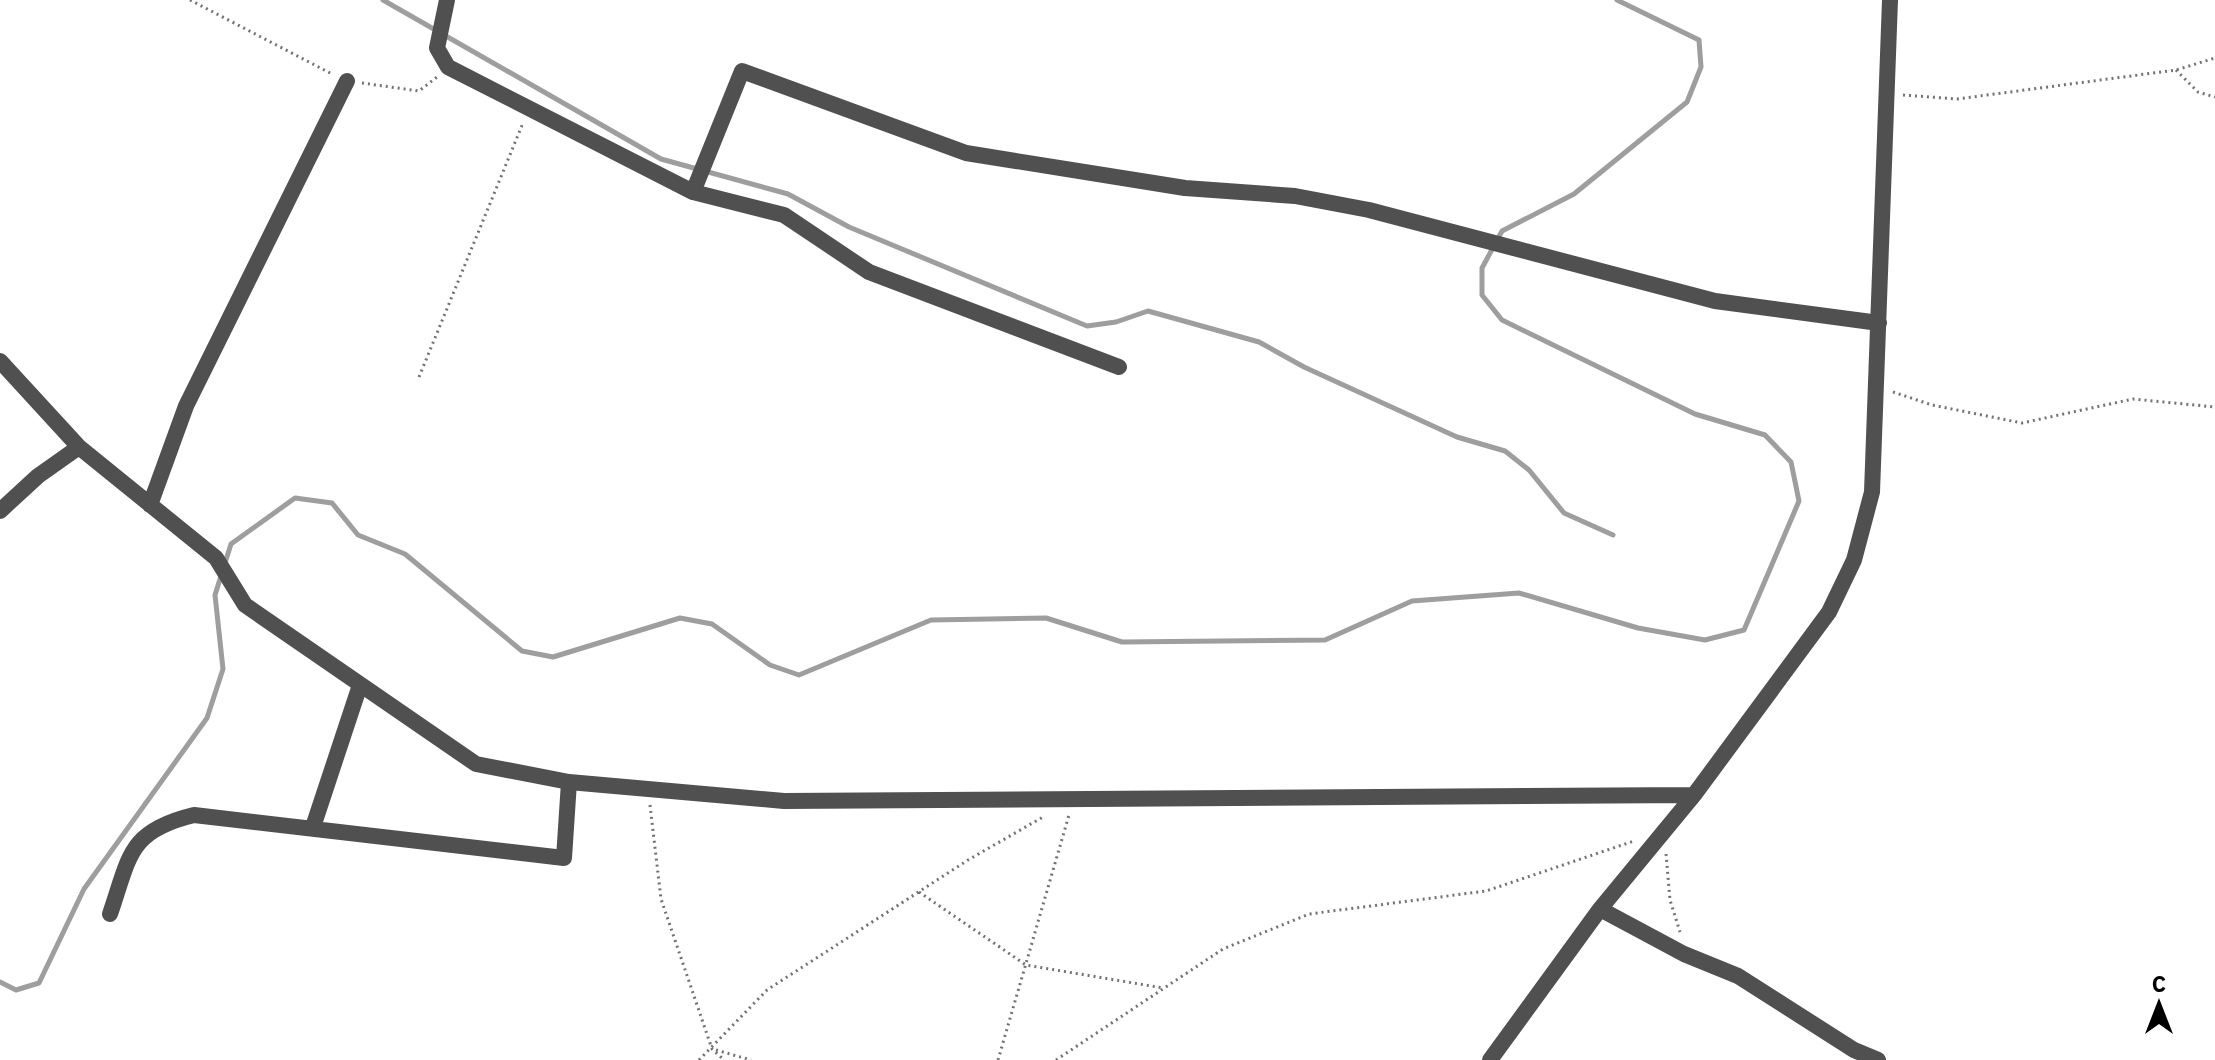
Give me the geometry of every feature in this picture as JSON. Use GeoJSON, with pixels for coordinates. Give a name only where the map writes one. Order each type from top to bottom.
{"type":"FeatureCollection","features":[{"type":"Feature","properties":{"kind":"street"},"geometry":{"type":"LineString","coordinates":[[447,0],[437,48],[448,67],[693,192],[784,215],[869,272],[1119,367]]}},
{"type":"Feature","properties":{"kind":"street"},"geometry":{"type":"LineString","coordinates":[[1490,1060],[1600,909],[1694,795],[1829,612],[1854,560],[1872,492],[1890,0]]}},
{"type":"Feature","properties":{"kind":"street"},"geometry":{"type":"LineString","coordinates":[[693,192],[742,71],[966,153],[1185,188],[1295,196],[1339,204],[1715,301],[1879,323]]}},
{"type":"Feature","properties":{"kind":"street"},"geometry":{"type":"LineString","coordinates":[[150,505],[186,406],[347,81]]}},
{"type":"Feature","properties":{"kind":"street"},"geometry":{"type":"LineString","coordinates":[[0,361],[79,447],[216,558],[245,605],[476,764],[569,782],[784,801],[1694,795]]}},
{"type":"Feature","properties":{"kind":"street"},"geometry":{"type":"LineString","coordinates":[[0,511],[38,476],[79,447]]}},
{"type":"Feature","properties":{"kind":"street"},"geometry":{"type":"LineString","coordinates":[[313,827],[360,685]]}},
{"type":"Feature","properties":{"kind":"street"},"geometry":{"type":"LineString","coordinates":[[110,914],[133,846],[163,823],[194,815],[564,858],[569,782]]}},
{"type":"Feature","properties":{"kind":"street"},"geometry":{"type":"LineString","coordinates":[[1600,909],[1684,954],[1738,976],[1854,1050],[1878,1060]]}},
{"type":"Feature","properties":{"kind":"path"},"geometry":{"type":"LineString","coordinates":[[190,0],[347,81],[419,91],[448,67]]}},
{"type":"Feature","properties":{"kind":"path"},"geometry":{"type":"LineString","coordinates":[[1887,93],[1957,99],[2176,70],[2215,58]]}},
{"type":"Feature","properties":{"kind":"path"},"geometry":{"type":"LineString","coordinates":[[2176,70],[2198,92],[2215,97]]}},
{"type":"Feature","properties":{"kind":"path"},"geometry":{"type":"LineString","coordinates":[[419,377],[529,109]]}},
{"type":"Feature","properties":{"kind":"path"},"geometry":{"type":"LineString","coordinates":[[1877,387],[1932,405],[2022,423],[2133,399],[2215,407]]}},
{"type":"Feature","properties":{"kind":"path"},"geometry":{"type":"LineString","coordinates":[[648,789],[661,899],[712,1049],[724,1060]]}},
{"type":"Feature","properties":{"kind":"path"},"geometry":{"type":"LineString","coordinates":[[998,1060],[1074,799]]}},
{"type":"Feature","properties":{"kind":"path"},"geometry":{"type":"LineString","coordinates":[[699,1060],[767,990],[919,892],[1047,815]]}},
{"type":"Feature","properties":{"kind":"path"},"geometry":{"type":"LineString","coordinates":[[1665,830],[1670,900],[1678,929],[1687,940]]}},
{"type":"Feature","properties":{"kind":"path"},"geometry":{"type":"LineString","coordinates":[[1056,1060],[1223,949],[1309,914],[1486,891],[1635,840]]}},
{"type":"Feature","properties":{"kind":"path"},"geometry":{"type":"LineString","coordinates":[[919,892],[1026,965],[1165,988]]}},
{"type":"Feature","properties":{"kind":"path"},"geometry":{"type":"LineString","coordinates":[[712,1049],[751,1060]]}},
{"type":"Feature","properties":{"kind":"waterway"},"geometry":{"type":"LineString","coordinates":[[383,0],[661,159],[788,194],[849,227],[1087,326],[1116,322],[1148,311],[1259,342],[1304,367],[1457,437],[1505,451],[1529,470],[1564,513],[1613,535]]}},
{"type":"Feature","properties":{"kind":"waterway"},"geometry":{"type":"LineString","coordinates":[[225,563],[231,544],[295,498],[332,503],[358,535],[405,554],[522,651],[553,657],[680,618],[712,624],[770,665],[799,675],[931,620],[1046,618],[1122,642],[1325,640],[1412,601],[1519,593],[1638,628],[1705,640],[1744,630],[1799,501],[1791,462],[1765,435],[1695,414],[1502,320],[1482,295],[1482,268],[1502,231],[1574,194],[1687,102],[1701,67],[1699,40],[1617,0]]}},
{"type":"Feature","properties":{"kind":"waterway"},"geometry":{"type":"LineString","coordinates":[[0,982],[16,990],[39,983],[84,889],[207,718],[223,669],[215,595],[221,576]]}}]}
